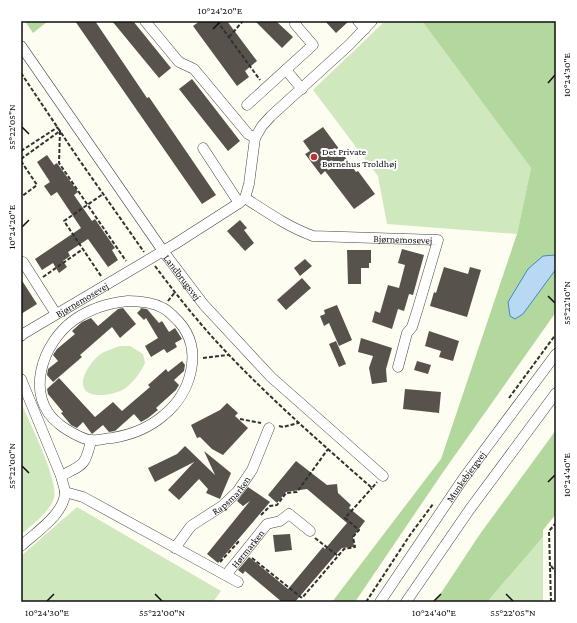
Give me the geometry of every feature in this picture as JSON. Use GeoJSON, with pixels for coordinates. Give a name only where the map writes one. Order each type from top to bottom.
{"type":"FeatureCollection","features":[{"type":"Feature","properties":{"kind":"street"},"geometry":{"type":"LineString","coordinates":[[145,21],[179,62],[194,69],[248,134],[255,138]]}},
{"type":"Feature","properties":{"kind":"street"},"geometry":{"type":"LineString","coordinates":[[358,21],[365,29]]}},
{"type":"Feature","properties":{"kind":"street"},"geometry":{"type":"LineString","coordinates":[[203,148],[242,200],[249,184],[255,138],[262,126],[372,21]]}},
{"type":"Feature","properties":{"kind":"street"},"geometry":{"type":"LineString","coordinates":[[247,105],[314,45],[295,24]]}},
{"type":"Feature","properties":{"kind":"street","name":"Landbrugsvej"},"geometry":{"type":"LineString","coordinates":[[21,46],[163,251],[204,305],[261,367],[383,476]]}},
{"type":"Feature","properties":{"kind":"street"},"geometry":{"type":"LineString","coordinates":[[286,70],[302,89]]}},
{"type":"Feature","properties":{"kind":"street","name":"Bjørnemosevej"},"geometry":{"type":"LineString","coordinates":[[21,336],[163,251],[242,200],[299,231],[313,236],[438,240],[418,308],[412,327],[407,334],[398,367]]}},
{"type":"Feature","properties":{"kind":"street"},"geometry":{"type":"LineString","coordinates":[[23,262],[56,314]]}},
{"type":"Feature","properties":{"kind":"street"},"geometry":{"type":"LineString","coordinates":[[128,301],[145,302],[163,308],[185,328],[192,345],[194,359],[189,380],[181,396],[164,415],[146,427],[126,436],[91,440],[66,430],[56,422],[48,412],[43,401],[40,389],[41,371],[53,342],[74,320],[95,308],[110,303],[128,301]]}},
{"type":"Feature","properties":{"kind":"street","name":"Munkebjergvej"},"geometry":{"type":"LineString","coordinates":[[380,602],[463,479],[556,354]]}},
{"type":"Feature","properties":{"kind":"street"},"geometry":{"type":"LineString","coordinates":[[21,379],[61,476],[65,492],[61,507],[51,520],[21,546]]}},
{"type":"Feature","properties":{"kind":"street"},"geometry":{"type":"LineString","coordinates":[[406,602],[470,508],[556,393]]}},
{"type":"Feature","properties":{"kind":"street","name":"Rapsmarken"},"geometry":{"type":"LineString","coordinates":[[175,548],[191,526],[222,506],[237,492],[252,470],[269,428]]}},
{"type":"Feature","properties":{"kind":"street"},"geometry":{"type":"LineString","coordinates":[[61,476],[81,466],[86,459],[91,440]]}},
{"type":"Feature","properties":{"kind":"street"},"geometry":{"type":"LineString","coordinates":[[65,492],[82,497],[238,582]]}},
{"type":"Feature","properties":{"kind":"street","name":"Hørmarken"},"geometry":{"type":"LineString","coordinates":[[226,575],[267,524],[280,521],[289,514],[310,531]]}},
{"type":"Feature","properties":{"kind":"path"},"geometry":{"type":"LineString","coordinates":[[217,21],[266,88]]}},
{"type":"Feature","properties":{"kind":"path"},"geometry":{"type":"LineString","coordinates":[[229,37],[243,21]]}},
{"type":"Feature","properties":{"kind":"path"},"geometry":{"type":"LineString","coordinates":[[21,151],[58,128]]}},
{"type":"Feature","properties":{"kind":"path"},"geometry":{"type":"LineString","coordinates":[[21,197],[37,185],[21,160],[60,131],[59,163],[131,269]]}},
{"type":"Feature","properties":{"kind":"path"},"geometry":{"type":"LineString","coordinates":[[103,194],[64,221],[106,284]]}},
{"type":"Feature","properties":{"kind":"path"},"geometry":{"type":"LineString","coordinates":[[36,282],[83,249]]}},
{"type":"Feature","properties":{"kind":"path"},"geometry":{"type":"LineString","coordinates":[[194,359],[229,354]]}},
{"type":"Feature","properties":{"kind":"path"},"geometry":{"type":"LineString","coordinates":[[259,518],[270,506],[277,505],[286,493],[297,492],[328,449]]}},
{"type":"Feature","properties":{"kind":"path"},"geometry":{"type":"LineString","coordinates":[[244,552],[302,598],[344,549],[355,547],[353,537],[359,530],[345,518],[372,488]]}},
{"type":"Feature","properties":{"kind":"path"},"geometry":{"type":"LineString","coordinates":[[551,602],[549,531],[556,522]]}},
{"type":"Feature","properties":{"kind":"path"},"geometry":{"type":"LineString","coordinates":[[310,531],[311,534],[338,556]]}},
{"type":"Feature","properties":{"kind":"path"},"geometry":{"type":"LineString","coordinates":[[220,563],[241,539]]}},
{"type":"Feature","properties":{"kind":"path"},"geometry":{"type":"LineString","coordinates":[[550,566],[556,572]]}},
{"type":"Feature","properties":{"kind":"green space"},"geometry":{"type":"Polygon","coordinates":[[[25,21],[48,21],[33,33],[25,21]]]}},
{"type":"Feature","properties":{"kind":"green space"},"geometry":{"type":"Polygon","coordinates":[[[385,21],[422,21],[531,168],[517,234],[387,224],[378,176],[313,90],[385,21]]]}},
{"type":"Feature","properties":{"kind":"green space"},"geometry":{"type":"Polygon","coordinates":[[[422,21],[556,21],[556,312],[441,475],[355,602],[332,602],[441,459],[517,234],[531,168],[422,21]]]}},
{"type":"Feature","properties":{"kind":"green space"},"geometry":{"type":"Polygon","coordinates":[[[120,346],[130,346],[143,354],[145,363],[137,376],[127,387],[118,392],[106,395],[95,395],[86,391],[83,386],[83,381],[90,365],[102,353],[120,346]]]}},
{"type":"Feature","properties":{"kind":"green space"},"geometry":{"type":"Polygon","coordinates":[[[21,403],[48,465],[54,490],[54,498],[48,509],[40,518],[21,534],[21,403]]]}},
{"type":"Feature","properties":{"kind":"green space"},"geometry":{"type":"Polygon","coordinates":[[[556,430],[556,514],[543,530],[543,537],[487,602],[435,602],[480,534],[556,430]]]}},
{"type":"Feature","properties":{"kind":"green space"},"geometry":{"type":"Polygon","coordinates":[[[77,507],[221,591],[213,602],[21,602],[21,556],[77,507]]]}},
{"type":"Feature","properties":{"kind":"green space"},"geometry":{"type":"Polygon","coordinates":[[[543,537],[543,602],[487,602],[543,537]]]}},
{"type":"Feature","properties":{"kind":"water"},"geometry":{"type":"Polygon","coordinates":[[[555,255],[556,269],[523,314],[515,319],[510,316],[508,302],[528,269],[543,256],[555,255]]]}},
{"type":"Feature","properties":{"kind":"building"},"geometry":{"type":"Polygon","coordinates":[[[75,21],[95,21],[147,98],[149,97],[216,195],[202,204],[75,21]]]}},
{"type":"Feature","properties":{"kind":"building"},"geometry":{"type":"Polygon","coordinates":[[[112,21],[133,21],[171,68],[159,78],[112,21]]]}},
{"type":"Feature","properties":{"kind":"building"},"geometry":{"type":"Polygon","coordinates":[[[200,21],[227,21],[257,61],[245,71],[249,77],[237,86],[193,26],[200,21]]]}},
{"type":"Feature","properties":{"kind":"building"},"geometry":{"type":"Polygon","coordinates":[[[255,21],[276,21],[293,37],[282,48],[255,21]]]}},
{"type":"Feature","properties":{"kind":"building"},"geometry":{"type":"Polygon","coordinates":[[[325,21],[349,21],[336,33],[325,21]]]}},
{"type":"Feature","properties":{"kind":"building"},"geometry":{"type":"Polygon","coordinates":[[[192,79],[240,141],[228,151],[179,89],[192,79]]]}},
{"type":"Feature","properties":{"kind":"building"},"geometry":{"type":"Polygon","coordinates":[[[323,127],[356,172],[358,171],[375,194],[354,209],[325,171],[321,175],[305,154],[310,151],[303,141],[323,127]]]}},
{"type":"Feature","properties":{"kind":"building"},"geometry":{"type":"Polygon","coordinates":[[[47,155],[54,165],[57,163],[78,192],[74,195],[92,221],[95,219],[115,248],[112,250],[118,260],[108,267],[88,239],[68,252],[70,256],[63,261],[67,267],[59,273],[53,263],[42,270],[35,259],[81,228],[57,192],[51,196],[44,186],[50,182],[37,162],[47,155]]]}},
{"type":"Feature","properties":{"kind":"building"},"geometry":{"type":"Polygon","coordinates":[[[240,220],[247,228],[244,230],[254,243],[245,251],[227,231],[240,220]]]}},
{"type":"Feature","properties":{"kind":"building"},"geometry":{"type":"Polygon","coordinates":[[[402,249],[424,255],[413,295],[409,294],[404,311],[398,309],[392,329],[372,322],[375,311],[380,313],[388,285],[399,288],[405,265],[398,263],[402,249]]]}},
{"type":"Feature","properties":{"kind":"building"},"geometry":{"type":"Polygon","coordinates":[[[347,250],[371,250],[371,263],[369,263],[369,268],[361,268],[361,284],[348,284],[347,250]]]}},
{"type":"Feature","properties":{"kind":"building"},"geometry":{"type":"Polygon","coordinates":[[[305,259],[312,266],[300,276],[294,268],[305,259]]]}},
{"type":"Feature","properties":{"kind":"building"},"geometry":{"type":"Polygon","coordinates":[[[444,267],[468,274],[470,267],[481,270],[467,317],[430,306],[434,292],[436,293],[444,267]]]}},
{"type":"Feature","properties":{"kind":"building"},"geometry":{"type":"Polygon","coordinates":[[[302,278],[311,288],[286,310],[277,300],[302,278]]]}},
{"type":"Feature","properties":{"kind":"building"},"geometry":{"type":"Polygon","coordinates":[[[21,279],[37,304],[21,314],[21,279]]]}},
{"type":"Feature","properties":{"kind":"building"},"geometry":{"type":"Polygon","coordinates":[[[337,305],[352,340],[339,346],[329,323],[324,326],[320,316],[325,314],[324,310],[337,305]]]}},
{"type":"Feature","properties":{"kind":"building"},"geometry":{"type":"Polygon","coordinates":[[[123,308],[136,324],[120,338],[112,327],[80,355],[82,357],[53,382],[47,375],[48,369],[58,361],[53,355],[57,349],[75,334],[72,331],[82,322],[91,318],[98,326],[118,309],[123,308]]]}},
{"type":"Feature","properties":{"kind":"building"},"geometry":{"type":"Polygon","coordinates":[[[140,308],[147,309],[159,323],[162,321],[169,332],[175,328],[182,339],[175,343],[177,347],[167,353],[164,349],[151,357],[145,346],[158,338],[146,318],[144,320],[137,313],[141,309],[140,308]]]}},
{"type":"Feature","properties":{"kind":"building"},"geometry":{"type":"Polygon","coordinates":[[[429,331],[459,341],[453,361],[439,357],[441,351],[425,346],[429,331]]]}},
{"type":"Feature","properties":{"kind":"building"},"geometry":{"type":"Polygon","coordinates":[[[361,338],[392,348],[386,369],[387,382],[372,384],[369,368],[373,356],[358,352],[361,338]]]}},
{"type":"Feature","properties":{"kind":"building"},"geometry":{"type":"Polygon","coordinates":[[[336,341],[346,364],[339,367],[329,344],[336,341]]]}},
{"type":"Feature","properties":{"kind":"building"},"geometry":{"type":"Polygon","coordinates":[[[182,361],[185,365],[184,371],[174,380],[179,385],[176,390],[156,408],[158,410],[141,422],[134,414],[115,431],[109,432],[103,425],[92,434],[83,422],[77,428],[71,425],[61,413],[63,412],[48,394],[47,389],[59,378],[95,417],[113,402],[122,411],[150,387],[148,385],[166,369],[168,372],[182,361]]]}},
{"type":"Feature","properties":{"kind":"building"},"geometry":{"type":"Polygon","coordinates":[[[417,361],[431,365],[428,374],[414,370],[417,361]]]}},
{"type":"Feature","properties":{"kind":"building"},"geometry":{"type":"Polygon","coordinates":[[[405,389],[441,392],[439,413],[403,409],[405,389]]]}},
{"type":"Feature","properties":{"kind":"building"},"geometry":{"type":"Polygon","coordinates":[[[227,403],[238,413],[235,416],[248,428],[223,455],[212,449],[200,437],[197,438],[191,425],[220,410],[227,403]]]}},
{"type":"Feature","properties":{"kind":"building"},"geometry":{"type":"Polygon","coordinates":[[[185,446],[215,475],[204,451],[231,473],[220,499],[206,493],[208,489],[199,479],[179,500],[168,490],[194,462],[155,482],[148,468],[177,454],[185,446]]]}},
{"type":"Feature","properties":{"kind":"building"},"geometry":{"type":"Polygon","coordinates":[[[296,461],[327,485],[337,484],[338,493],[351,505],[349,508],[365,521],[353,537],[354,547],[342,548],[295,602],[282,602],[245,571],[243,574],[238,570],[249,557],[288,589],[323,547],[325,549],[347,523],[307,489],[286,492],[277,503],[268,495],[296,461]]]}},
{"type":"Feature","properties":{"kind":"building"},"geometry":{"type":"Polygon","coordinates":[[[248,487],[270,502],[218,563],[207,554],[250,501],[243,506],[237,501],[248,487]]]}},
{"type":"Feature","properties":{"kind":"building"},"geometry":{"type":"Polygon","coordinates":[[[290,534],[292,550],[275,552],[273,535],[290,534]]]}},
{"type":"Feature","properties":{"kind":"place","name":"Det Private Børnehus Troldhøj"},"geometry":{"type":"Point","coordinates":[314,157]}}]}
